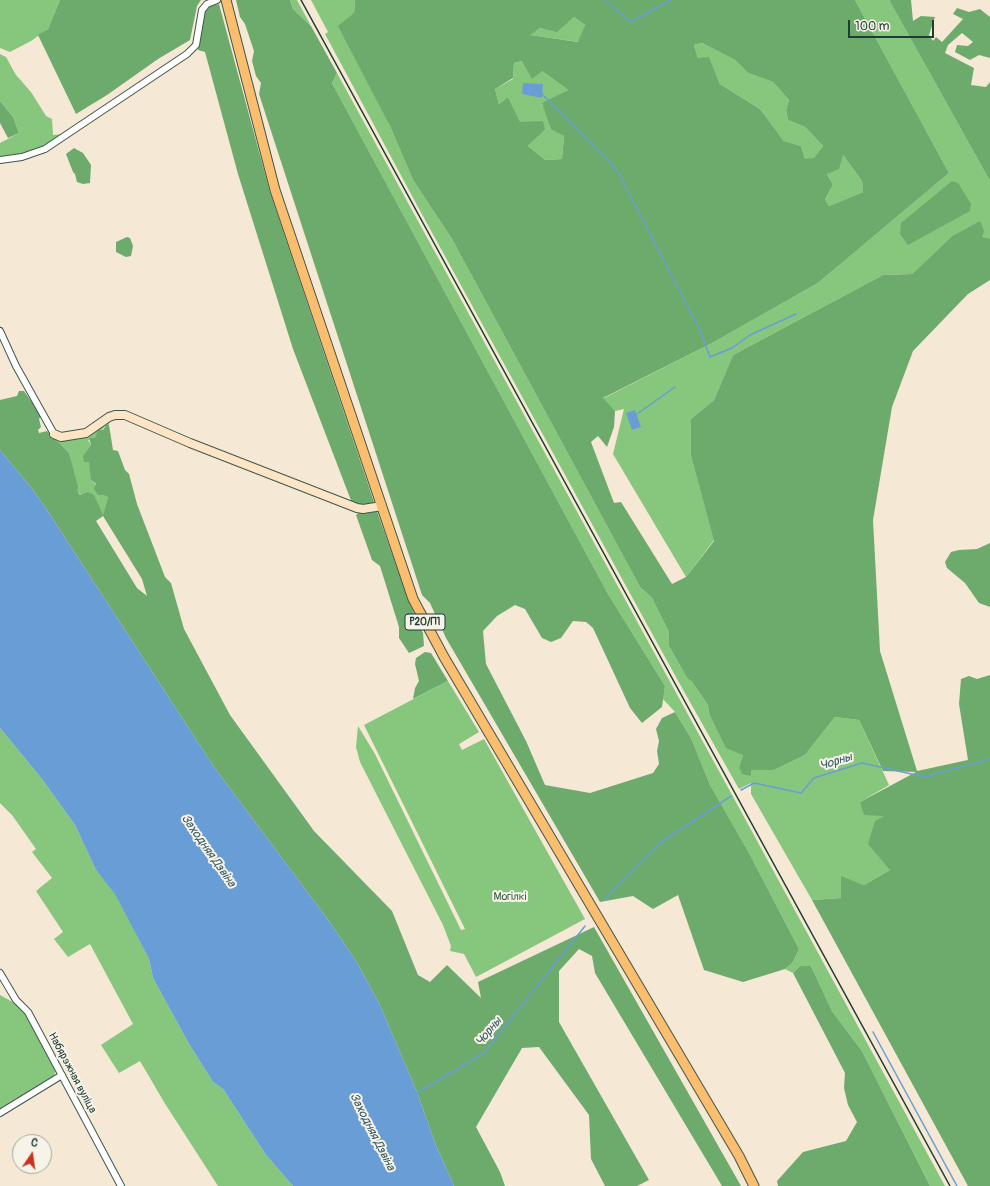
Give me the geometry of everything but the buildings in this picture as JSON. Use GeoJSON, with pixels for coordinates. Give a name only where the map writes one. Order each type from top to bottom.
{"type":"FeatureCollection","features":[{"type":"Feature","properties":{"kind":"main road","name":"Р20/П1"},"geometry":{"type":"LineString","coordinates":[[226,0],[275,190],[413,599],[444,657],[739,1156],[754,1186]]}},
{"type":"Feature","properties":{"kind":"street"},"geometry":{"type":"LineString","coordinates":[[0,160],[22,157],[45,148],[187,54],[196,45],[202,10],[207,4],[217,0]]}},
{"type":"Feature","properties":{"kind":"street"},"geometry":{"type":"LineString","coordinates":[[0,331],[16,366],[54,434],[61,437],[86,433],[109,417],[120,414],[125,415],[357,508],[363,509],[382,506]]}},
{"type":"Feature","properties":{"kind":"street","name":"Набярэжная вуліца"},"geometry":{"type":"LineString","coordinates":[[0,973],[16,1000],[28,1012],[121,1186]]}},
{"type":"Feature","properties":{"kind":"street"},"geometry":{"type":"LineString","coordinates":[[0,1113],[62,1075]]}},
{"type":"Feature","properties":{"kind":"green space"},"geometry":{"type":"Polygon","coordinates":[[[0,0],[60,0],[48,29],[31,41],[10,52],[0,48],[0,0]]]}},
{"type":"Feature","properties":{"kind":"green space"},"geometry":{"type":"Polygon","coordinates":[[[60,0],[201,0],[197,6],[190,40],[158,59],[107,95],[76,114],[38,35],[48,29],[60,0]]]}},
{"type":"Feature","properties":{"kind":"green space"},"geometry":{"type":"Polygon","coordinates":[[[236,0],[290,0],[293,9],[311,26],[337,73],[332,83],[608,594],[665,686],[662,707],[642,723],[630,708],[593,628],[586,622],[573,621],[561,638],[551,642],[542,638],[525,609],[515,605],[497,616],[483,631],[486,664],[526,741],[545,785],[590,793],[653,773],[659,764],[657,751],[659,741],[656,729],[662,718],[675,712],[691,738],[710,785],[748,851],[799,949],[793,962],[785,969],[743,982],[704,970],[678,895],[653,909],[633,896],[600,902],[446,638],[430,603],[422,595],[259,94],[261,83],[256,76],[252,61],[254,51],[245,24],[240,17],[236,0]]]}},
{"type":"Feature","properties":{"kind":"green space"},"geometry":{"type":"Polygon","coordinates":[[[290,0],[297,0],[311,26],[293,9],[290,0]]]}},
{"type":"Feature","properties":{"kind":"green space"},"geometry":{"type":"Polygon","coordinates":[[[311,0],[355,0],[354,13],[390,126],[413,180],[452,239],[640,587],[652,598],[669,632],[669,646],[687,678],[692,682],[708,705],[709,713],[743,755],[739,767],[751,776],[751,770],[774,770],[805,755],[835,717],[859,720],[889,785],[860,802],[885,816],[890,870],[864,885],[841,877],[841,898],[812,900],[751,794],[751,783],[739,789],[677,679],[418,207],[325,34],[328,32],[311,0]]]}},
{"type":"Feature","properties":{"kind":"green space"},"geometry":{"type":"Polygon","coordinates":[[[355,0],[855,0],[949,173],[818,283],[714,342],[603,398],[615,411],[614,427],[607,447],[598,436],[591,442],[614,503],[621,502],[672,584],[686,577],[714,541],[691,456],[691,419],[714,400],[733,355],[883,275],[912,274],[951,237],[980,221],[984,231],[982,237],[990,239],[990,280],[968,294],[913,351],[892,407],[873,520],[880,651],[917,771],[968,760],[959,704],[961,679],[969,676],[977,679],[990,675],[990,1186],[968,1186],[812,900],[841,898],[841,876],[864,885],[890,870],[868,844],[875,821],[884,816],[864,815],[860,802],[916,772],[883,771],[859,720],[835,717],[805,755],[774,770],[751,770],[751,776],[742,774],[739,767],[743,755],[726,748],[709,713],[708,705],[692,682],[687,678],[669,646],[669,632],[652,598],[640,587],[452,239],[413,180],[390,126],[338,26],[354,13],[355,0]],[[574,17],[557,32],[540,28],[530,35],[578,42],[585,25],[574,17]],[[702,43],[694,45],[698,58],[709,57],[720,84],[760,109],[784,141],[801,146],[805,159],[814,158],[823,146],[805,127],[788,120],[786,110],[789,100],[773,82],[748,73],[735,60],[702,43]],[[522,61],[514,63],[513,78],[495,89],[499,104],[508,97],[520,122],[543,121],[545,130],[528,146],[545,160],[562,159],[564,136],[551,129],[542,103],[568,90],[542,71],[532,79],[522,61]],[[843,155],[839,169],[827,174],[833,185],[825,199],[829,206],[863,192],[862,181],[843,155]]]}},
{"type":"Feature","properties":{"kind":"green space"},"geometry":{"type":"Polygon","coordinates":[[[855,0],[889,0],[990,181],[990,239],[951,237],[912,274],[883,275],[733,355],[714,400],[691,419],[691,456],[714,540],[686,577],[613,454],[624,409],[615,411],[602,399],[714,342],[818,283],[949,173],[855,0]]]}},
{"type":"Feature","properties":{"kind":"green space"},"geometry":{"type":"Polygon","coordinates":[[[889,0],[911,0],[913,21],[921,16],[935,17],[929,35],[933,41],[936,37],[942,42],[963,19],[953,14],[957,8],[969,12],[980,9],[990,17],[990,58],[979,55],[970,60],[955,52],[957,45],[968,46],[973,42],[962,33],[948,45],[945,53],[974,68],[971,85],[986,87],[990,82],[990,181],[889,0]]]}},
{"type":"Feature","properties":{"kind":"green space"},"geometry":{"type":"Polygon","coordinates":[[[219,4],[270,192],[375,505],[364,507],[352,503],[293,349],[238,174],[205,52],[198,50],[204,13],[208,7],[219,4]]]}},
{"type":"Feature","properties":{"kind":"green space"},"geometry":{"type":"Polygon","coordinates":[[[574,17],[585,25],[579,42],[529,35],[540,28],[557,31],[574,17]]]}},
{"type":"Feature","properties":{"kind":"green space"},"geometry":{"type":"Polygon","coordinates":[[[702,43],[735,60],[748,73],[773,82],[789,100],[786,110],[788,120],[805,127],[823,146],[814,159],[805,159],[801,146],[784,141],[760,109],[720,84],[709,58],[698,58],[694,45],[702,43]]]}},
{"type":"Feature","properties":{"kind":"green space"},"geometry":{"type":"Polygon","coordinates":[[[0,54],[6,57],[16,75],[31,92],[46,116],[52,119],[53,135],[62,134],[40,148],[22,155],[0,158],[0,143],[19,133],[13,117],[0,101],[0,54]]]}},
{"type":"Feature","properties":{"kind":"green space"},"geometry":{"type":"Polygon","coordinates":[[[522,61],[542,71],[568,90],[542,104],[564,136],[562,159],[545,160],[528,146],[545,130],[520,123],[508,97],[499,104],[495,89],[513,79],[514,63],[522,61]]]}},
{"type":"Feature","properties":{"kind":"green space"},"geometry":{"type":"Polygon","coordinates":[[[337,73],[945,1186],[930,1186],[862,1051],[832,1011],[811,966],[800,966],[793,973],[785,969],[793,962],[799,949],[748,851],[710,785],[691,738],[675,712],[663,699],[665,686],[608,594],[332,83],[337,73]]]}},
{"type":"Feature","properties":{"kind":"green space"},"geometry":{"type":"Polygon","coordinates":[[[0,101],[13,117],[19,133],[8,138],[0,123],[0,101]]]}},
{"type":"Feature","properties":{"kind":"green space"},"geometry":{"type":"Polygon","coordinates":[[[74,148],[83,153],[91,165],[90,183],[83,184],[77,182],[66,154],[74,148]]]}},
{"type":"Feature","properties":{"kind":"green space"},"geometry":{"type":"Polygon","coordinates":[[[843,155],[862,181],[863,192],[829,206],[825,199],[833,185],[827,174],[843,155]]]}},
{"type":"Feature","properties":{"kind":"green space"},"geometry":{"type":"Polygon","coordinates":[[[952,181],[958,183],[971,204],[970,211],[908,245],[900,234],[901,223],[952,181]]]}},
{"type":"Feature","properties":{"kind":"green space"},"geometry":{"type":"Polygon","coordinates":[[[127,237],[130,238],[133,246],[131,256],[126,257],[116,252],[116,242],[127,237]]]}},
{"type":"Feature","properties":{"kind":"green space"},"geometry":{"type":"Polygon","coordinates":[[[19,391],[24,391],[39,410],[41,416],[39,419],[41,427],[38,430],[39,433],[47,431],[69,453],[78,487],[77,490],[80,495],[88,492],[94,495],[103,515],[108,497],[98,495],[94,489],[96,484],[91,480],[89,462],[84,462],[83,456],[91,445],[89,438],[95,438],[98,430],[103,430],[107,424],[109,425],[113,450],[118,451],[125,470],[129,474],[137,504],[165,577],[171,583],[184,629],[230,715],[314,831],[392,911],[418,975],[430,982],[447,965],[481,998],[478,982],[594,927],[741,1186],[722,1186],[595,973],[592,956],[579,949],[559,971],[559,1022],[649,1180],[637,1186],[605,1186],[591,1159],[589,1115],[539,1047],[522,1048],[476,1127],[500,1172],[505,1186],[454,1186],[435,1143],[417,1092],[379,1003],[356,961],[329,921],[214,767],[47,510],[33,490],[0,450],[0,400],[17,396],[19,391]],[[103,516],[96,521],[137,588],[147,596],[142,579],[103,516]]]}},
{"type":"Feature","properties":{"kind":"green space"},"geometry":{"type":"Polygon","coordinates":[[[110,419],[109,425],[107,424],[95,438],[88,440],[91,445],[86,453],[91,468],[91,480],[108,497],[103,516],[76,490],[69,453],[52,437],[73,439],[110,419]]]}},
{"type":"Feature","properties":{"kind":"green space"},"geometry":{"type":"Polygon","coordinates":[[[377,511],[409,602],[423,633],[424,646],[409,653],[399,638],[399,627],[380,566],[372,560],[356,515],[360,512],[377,511]]]}},
{"type":"Feature","properties":{"kind":"green space"},"geometry":{"type":"Polygon","coordinates":[[[990,543],[990,607],[979,603],[965,583],[947,568],[945,562],[951,552],[977,549],[990,543]]]}},
{"type":"Feature","properties":{"kind":"green space"},"geometry":{"type":"Polygon","coordinates":[[[425,652],[431,653],[448,681],[413,699],[415,688],[419,681],[415,664],[416,658],[425,652]]]}},
{"type":"Feature","properties":{"kind":"green space","name":"Могілкі"},"geometry":{"type":"Polygon","coordinates":[[[448,681],[479,732],[459,744],[462,750],[484,739],[585,919],[476,977],[464,954],[450,951],[451,946],[443,925],[360,762],[356,747],[358,726],[375,754],[461,930],[465,929],[364,725],[448,681]]]}},
{"type":"Feature","properties":{"kind":"green space"},"geometry":{"type":"Polygon","coordinates":[[[0,728],[42,779],[75,825],[96,870],[115,893],[149,959],[153,978],[189,1044],[213,1082],[223,1089],[266,1155],[293,1186],[218,1186],[164,1102],[140,1061],[119,1073],[101,1045],[133,1024],[90,944],[68,957],[54,939],[63,932],[36,891],[52,878],[32,852],[36,849],[12,815],[0,803],[0,728]]]}},
{"type":"Feature","properties":{"kind":"green space"},"geometry":{"type":"Polygon","coordinates":[[[800,966],[811,966],[832,1011],[862,1051],[930,1186],[778,1186],[777,1181],[803,1152],[846,1141],[857,1122],[848,1105],[844,1088],[845,1073],[793,973],[800,966]]]}},
{"type":"Feature","properties":{"kind":"green space"},"geometry":{"type":"Polygon","coordinates":[[[0,995],[18,1005],[28,1016],[56,1070],[53,1078],[0,1109],[0,995]]]}},
{"type":"Feature","properties":{"kind":"water"},"geometry":{"type":"Polygon","coordinates":[[[523,83],[543,84],[542,98],[522,94],[523,83]]]}},
{"type":"Feature","properties":{"kind":"water"},"geometry":{"type":"Polygon","coordinates":[[[635,410],[641,427],[632,430],[626,413],[635,410]]]}},
{"type":"Feature","properties":{"kind":"water","name":"Заходняя Дзвіна"},"geometry":{"type":"Polygon","coordinates":[[[0,450],[33,490],[47,510],[214,767],[329,921],[356,961],[379,1003],[417,1092],[435,1143],[454,1186],[293,1186],[266,1155],[223,1089],[213,1082],[189,1044],[153,978],[149,959],[115,894],[96,870],[75,825],[42,779],[0,728],[0,450]]]}},
{"type":"Feature","properties":{"kind":"waterway"},"geometry":{"type":"LineString","coordinates":[[605,0],[631,22],[670,0]]}},
{"type":"Feature","properties":{"kind":"waterway"},"geometry":{"type":"LineString","coordinates":[[542,94],[617,170],[700,330],[710,357],[732,348],[750,335],[796,314]]}},
{"type":"Feature","properties":{"kind":"waterway"},"geometry":{"type":"LineString","coordinates":[[637,414],[675,387]]}},
{"type":"Feature","properties":{"kind":"waterway","name":"Чорны"},"geometry":{"type":"LineString","coordinates":[[741,790],[754,783],[801,793],[814,778],[862,763],[925,777],[990,759]]}},
{"type":"Feature","properties":{"kind":"waterway","name":"Чорны"},"geometry":{"type":"LineString","coordinates":[[604,900],[660,843],[731,796]]}},
{"type":"Feature","properties":{"kind":"waterway","name":"Чорны"},"geometry":{"type":"LineString","coordinates":[[417,1093],[484,1053],[585,926]]}},
{"type":"Feature","properties":{"kind":"waterway"},"geometry":{"type":"LineString","coordinates":[[873,1032],[957,1186]]}},
{"type":"Feature","properties":{"kind":"railway"},"geometry":{"type":"LineString","coordinates":[[301,0],[950,1186]]}}]}
